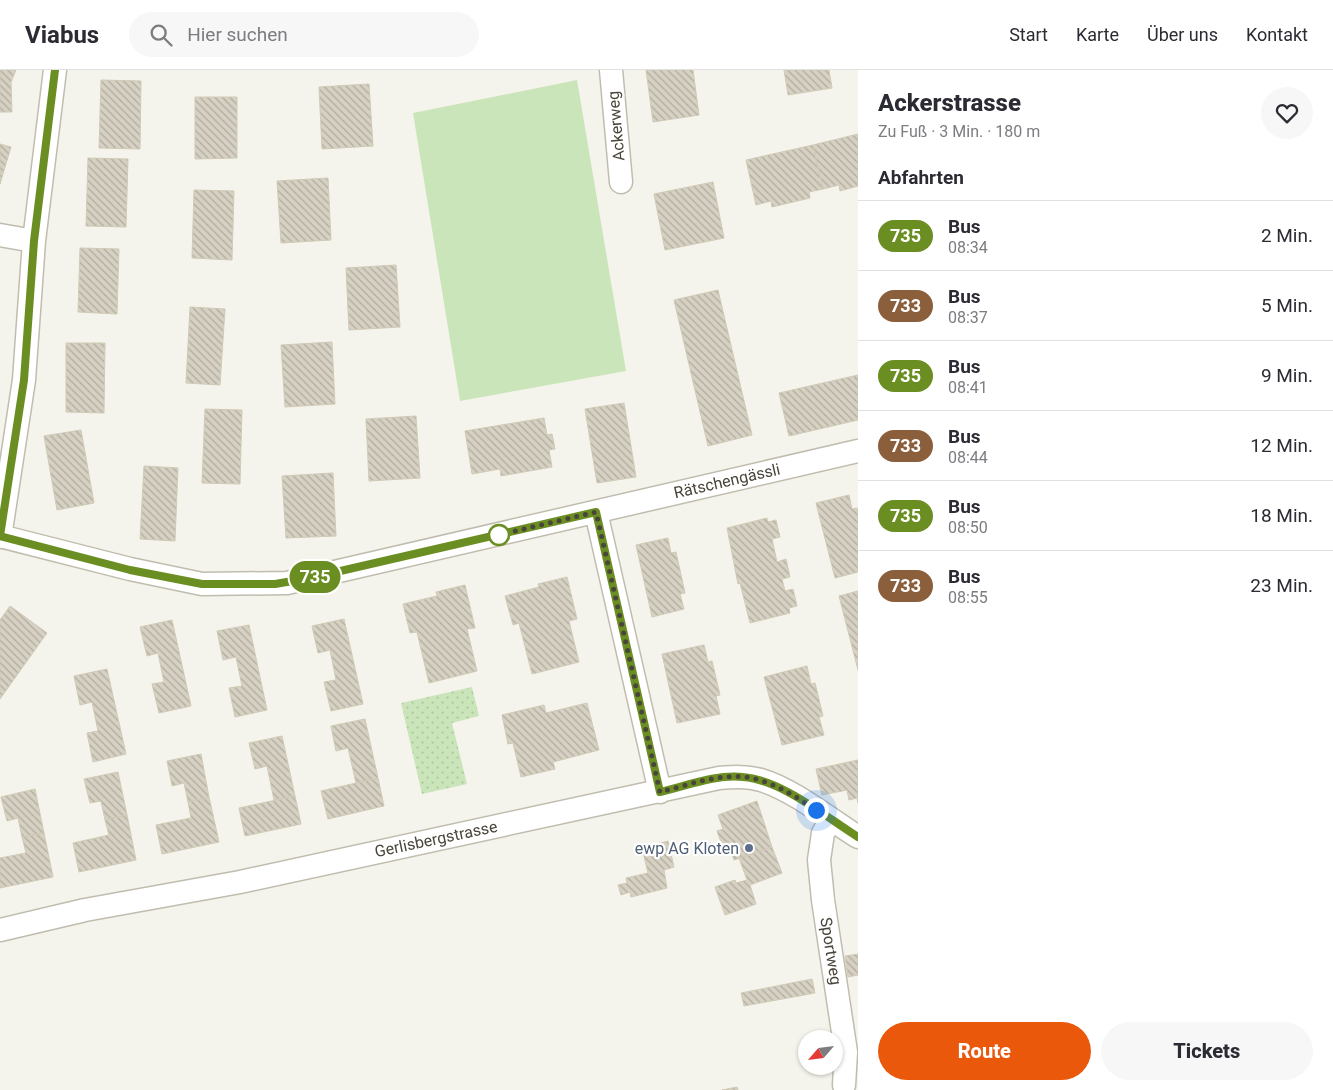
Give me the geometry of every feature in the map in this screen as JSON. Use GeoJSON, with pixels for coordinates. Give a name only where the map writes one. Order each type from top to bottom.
{"type":"FeatureCollection","features":[{"type":"Feature","properties":{"kind":"street"},"geometry":{"type":"LineString","coordinates":[[0,536],[24,380],[34,241],[55,70]]}},
{"type":"Feature","properties":{"kind":"street","name":"Ackerweg"},"geometry":{"type":"LineString","coordinates":[[611,70],[622,182]]}},
{"type":"Feature","properties":{"kind":"street"},"geometry":{"type":"LineString","coordinates":[[0,235],[34,241]]}},
{"type":"Feature","properties":{"kind":"street","name":"Rätschengässli"},"geometry":{"type":"LineString","coordinates":[[0,536],[130,570],[202,584],[275,584],[310,578],[858,451]]}},
{"type":"Feature","properties":{"kind":"street"},"geometry":{"type":"LineString","coordinates":[[596,512],[660,792]]}},
{"type":"Feature","properties":{"kind":"street","name":"Gerlisbergstrasse"},"geometry":{"type":"LineString","coordinates":[[0,930],[85,910],[240,882],[718,778],[742,776],[761,780],[782,789],[858,837]]}},
{"type":"Feature","properties":{"kind":"street","name":"Sportweg"},"geometry":{"type":"LineString","coordinates":[[831,820],[823,833],[820,860],[823,900],[846,1052],[844,1085]]}},
{"type":"Feature","properties":{"kind":"green space"},"geometry":{"type":"Polygon","coordinates":[[[577,80],[626,371],[460,401],[413,113],[577,80]]]}},
{"type":"Feature","properties":{"kind":"green space"},"geometry":{"type":"Polygon","coordinates":[[[472,687],[479,716],[452,723],[467,784],[422,794],[401,703],[472,687]]]}},
{"type":"Feature","properties":{"kind":"building"},"geometry":{"type":"Polygon","coordinates":[[[0,70],[16,70],[11,82],[12,112],[0,112],[0,70]]]}},
{"type":"Feature","properties":{"kind":"building"},"geometry":{"type":"Polygon","coordinates":[[[646,70],[693,70],[699,115],[653,122],[646,70]]]}},
{"type":"Feature","properties":{"kind":"building"},"geometry":{"type":"Polygon","coordinates":[[[784,70],[829,70],[832,88],[788,95],[784,70]]]}},
{"type":"Feature","properties":{"kind":"building"},"geometry":{"type":"Polygon","coordinates":[[[101,80],[141,81],[140,149],[99,148],[101,80]]]}},
{"type":"Feature","properties":{"kind":"building"},"geometry":{"type":"Polygon","coordinates":[[[369,84],[373,146],[322,149],[319,87],[369,84]]]}},
{"type":"Feature","properties":{"kind":"building"},"geometry":{"type":"Polygon","coordinates":[[[195,97],[237,97],[237,158],[195,159],[195,97]]]}},
{"type":"Feature","properties":{"kind":"building"},"geometry":{"type":"Polygon","coordinates":[[[858,134],[858,186],[840,191],[839,185],[823,189],[813,145],[858,134]]]}},
{"type":"Feature","properties":{"kind":"building"},"geometry":{"type":"Polygon","coordinates":[[[0,144],[11,147],[0,184],[0,144]]]}},
{"type":"Feature","properties":{"kind":"building"},"geometry":{"type":"Polygon","coordinates":[[[813,145],[823,189],[809,192],[810,198],[772,207],[771,201],[756,205],[746,160],[813,145]]]}},
{"type":"Feature","properties":{"kind":"building"},"geometry":{"type":"Polygon","coordinates":[[[88,158],[128,159],[126,227],[86,226],[88,158]]]}},
{"type":"Feature","properties":{"kind":"building"},"geometry":{"type":"Polygon","coordinates":[[[328,178],[331,240],[281,243],[277,181],[328,178]]]}},
{"type":"Feature","properties":{"kind":"building"},"geometry":{"type":"Polygon","coordinates":[[[713,182],[724,238],[665,250],[654,194],[713,182]]]}},
{"type":"Feature","properties":{"kind":"building"},"geometry":{"type":"Polygon","coordinates":[[[194,190],[234,191],[232,260],[192,258],[194,190]]]}},
{"type":"Feature","properties":{"kind":"building"},"geometry":{"type":"Polygon","coordinates":[[[80,248],[119,249],[117,314],[78,312],[80,248]]]}},
{"type":"Feature","properties":{"kind":"building"},"geometry":{"type":"Polygon","coordinates":[[[396,265],[400,327],[349,330],[346,268],[396,265]]]}},
{"type":"Feature","properties":{"kind":"building"},"geometry":{"type":"Polygon","coordinates":[[[718,290],[752,435],[708,446],[674,300],[718,290]]]}},
{"type":"Feature","properties":{"kind":"building"},"geometry":{"type":"Polygon","coordinates":[[[190,307],[225,309],[220,385],[186,383],[190,307]]]}},
{"type":"Feature","properties":{"kind":"building"},"geometry":{"type":"Polygon","coordinates":[[[332,342],[335,404],[285,407],[281,345],[332,342]]]}},
{"type":"Feature","properties":{"kind":"building"},"geometry":{"type":"Polygon","coordinates":[[[66,343],[105,343],[104,413],[66,412],[66,343]]]}},
{"type":"Feature","properties":{"kind":"building"},"geometry":{"type":"Polygon","coordinates":[[[858,375],[858,420],[789,436],[779,393],[858,375]]]}},
{"type":"Feature","properties":{"kind":"building"},"geometry":{"type":"Polygon","coordinates":[[[624,403],[636,477],[597,483],[585,409],[624,403]]]}},
{"type":"Feature","properties":{"kind":"building"},"geometry":{"type":"Polygon","coordinates":[[[205,409],[242,410],[240,484],[202,483],[205,409]]]}},
{"type":"Feature","properties":{"kind":"building"},"geometry":{"type":"Polygon","coordinates":[[[416,416],[420,478],[369,481],[366,419],[416,416]]]}},
{"type":"Feature","properties":{"kind":"building"},"geometry":{"type":"Polygon","coordinates":[[[544,418],[547,435],[552,434],[555,449],[549,450],[552,467],[501,476],[500,469],[472,474],[465,431],[544,418]]]}},
{"type":"Feature","properties":{"kind":"building"},"geometry":{"type":"Polygon","coordinates":[[[81,430],[94,503],[57,510],[44,436],[81,430]]]}},
{"type":"Feature","properties":{"kind":"building"},"geometry":{"type":"Polygon","coordinates":[[[144,466],[178,468],[175,541],[140,539],[144,466]]]}},
{"type":"Feature","properties":{"kind":"building"},"geometry":{"type":"Polygon","coordinates":[[[333,473],[336,536],[286,538],[282,476],[333,473]]]}},
{"type":"Feature","properties":{"kind":"building"},"geometry":{"type":"Polygon","coordinates":[[[849,495],[852,509],[857,508],[858,513],[858,572],[835,578],[816,503],[849,495]]]}},
{"type":"Feature","properties":{"kind":"building"},"geometry":{"type":"Polygon","coordinates":[[[767,518],[768,522],[776,520],[780,537],[772,539],[777,562],[786,559],[790,577],[782,579],[785,591],[793,589],[797,606],[789,608],[790,613],[750,623],[740,583],[738,584],[727,528],[767,518]]]}},
{"type":"Feature","properties":{"kind":"building"},"geometry":{"type":"Polygon","coordinates":[[[668,538],[671,553],[676,552],[685,593],[680,594],[684,609],[652,617],[636,545],[668,538]]]}},
{"type":"Feature","properties":{"kind":"building"},"geometry":{"type":"Polygon","coordinates":[[[567,577],[577,619],[569,621],[579,662],[532,674],[519,623],[513,625],[505,596],[539,587],[538,584],[567,577]]]}},
{"type":"Feature","properties":{"kind":"building"},"geometry":{"type":"Polygon","coordinates":[[[465,585],[475,628],[467,629],[477,671],[429,683],[417,632],[410,633],[403,604],[437,596],[436,592],[465,585]]]}},
{"type":"Feature","properties":{"kind":"building"},"geometry":{"type":"Polygon","coordinates":[[[858,591],[858,670],[839,596],[858,591]]]}},
{"type":"Feature","properties":{"kind":"building"},"geometry":{"type":"Polygon","coordinates":[[[10,606],[47,633],[0,699],[0,620],[10,606]]]}},
{"type":"Feature","properties":{"kind":"building"},"geometry":{"type":"Polygon","coordinates":[[[344,619],[363,704],[331,711],[324,682],[336,680],[330,650],[318,653],[312,626],[344,619]]]}},
{"type":"Feature","properties":{"kind":"building"},"geometry":{"type":"Polygon","coordinates":[[[172,620],[191,706],[159,713],[152,684],[164,682],[158,653],[147,656],[140,627],[172,620]]]}},
{"type":"Feature","properties":{"kind":"building"},"geometry":{"type":"Polygon","coordinates":[[[249,625],[267,710],[235,717],[229,688],[242,686],[236,657],[223,660],[217,631],[249,625]]]}},
{"type":"Feature","properties":{"kind":"building"},"geometry":{"type":"Polygon","coordinates":[[[704,645],[708,662],[712,661],[720,695],[716,696],[720,714],[677,723],[662,654],[704,645]]]}},
{"type":"Feature","properties":{"kind":"building"},"geometry":{"type":"Polygon","coordinates":[[[807,666],[811,684],[815,683],[823,716],[819,717],[824,735],[782,745],[764,677],[807,666]]]}},
{"type":"Feature","properties":{"kind":"building"},"geometry":{"type":"Polygon","coordinates":[[[107,669],[126,754],[93,762],[87,733],[98,731],[92,702],[80,705],[74,676],[107,669]]]}},
{"type":"Feature","properties":{"kind":"building"},"geometry":{"type":"Polygon","coordinates":[[[587,703],[599,750],[553,762],[555,769],[521,777],[513,743],[508,744],[502,715],[544,705],[546,713],[587,703]]]}},
{"type":"Feature","properties":{"kind":"building"},"geometry":{"type":"Polygon","coordinates":[[[365,719],[378,778],[356,783],[348,748],[336,751],[331,726],[365,719]]]}},
{"type":"Feature","properties":{"kind":"building"},"geometry":{"type":"Polygon","coordinates":[[[282,736],[295,796],[274,800],[267,766],[255,769],[249,743],[282,736]]]}},
{"type":"Feature","properties":{"kind":"building"},"geometry":{"type":"Polygon","coordinates":[[[201,754],[209,797],[188,802],[184,783],[172,786],[167,761],[201,754]]]}},
{"type":"Feature","properties":{"kind":"building"},"geometry":{"type":"Polygon","coordinates":[[[858,760],[858,803],[857,798],[849,800],[847,790],[822,795],[816,769],[858,760]]]}},
{"type":"Feature","properties":{"kind":"building"},"geometry":{"type":"Polygon","coordinates":[[[118,772],[127,815],[105,820],[101,801],[90,803],[84,779],[118,772]]]}},
{"type":"Feature","properties":{"kind":"building"},"geometry":{"type":"Polygon","coordinates":[[[378,778],[384,806],[328,819],[321,791],[378,778]]]}},
{"type":"Feature","properties":{"kind":"building"},"geometry":{"type":"Polygon","coordinates":[[[35,789],[44,833],[22,837],[18,818],[7,821],[1,797],[35,789]]]}},
{"type":"Feature","properties":{"kind":"building"},"geometry":{"type":"Polygon","coordinates":[[[295,796],[301,824],[245,836],[239,808],[295,796]]]}},
{"type":"Feature","properties":{"kind":"building"},"geometry":{"type":"Polygon","coordinates":[[[209,797],[219,842],[162,854],[156,825],[191,818],[188,802],[209,797]]]}},
{"type":"Feature","properties":{"kind":"building"},"geometry":{"type":"Polygon","coordinates":[[[757,801],[772,847],[734,860],[727,842],[722,844],[719,837],[717,831],[723,829],[718,815],[757,801]]]}},
{"type":"Feature","properties":{"kind":"building"},"geometry":{"type":"Polygon","coordinates":[[[127,815],[136,860],[79,872],[73,843],[109,835],[105,820],[127,815]]]}},
{"type":"Feature","properties":{"kind":"building"},"geometry":{"type":"Polygon","coordinates":[[[44,833],[53,877],[0,888],[0,858],[26,853],[22,837],[44,833]]]}},
{"type":"Feature","properties":{"kind":"building"},"geometry":{"type":"Polygon","coordinates":[[[668,841],[674,867],[664,870],[667,888],[631,897],[630,892],[621,895],[618,885],[627,883],[626,878],[648,873],[642,848],[668,841]]]}},
{"type":"Feature","properties":{"kind":"building"},"geometry":{"type":"Polygon","coordinates":[[[772,847],[782,873],[750,885],[756,904],[725,915],[715,887],[735,880],[736,883],[747,880],[739,858],[772,847]]]}},
{"type":"Feature","properties":{"kind":"building"},"geometry":{"type":"Polygon","coordinates":[[[858,954],[858,975],[848,977],[845,956],[858,954]]]}},
{"type":"Feature","properties":{"kind":"building"},"geometry":{"type":"Polygon","coordinates":[[[812,979],[815,993],[744,1006],[741,993],[812,979]]]}},
{"type":"Feature","properties":{"kind":"building"},"geometry":{"type":"Polygon","coordinates":[[[737,1087],[738,1090],[722,1090],[737,1087]]]}},
{"type":"Feature","properties":{"kind":"bus line","name":"735"},"geometry":{"type":"LineString","coordinates":[[55,70],[34,241],[24,380],[0,536],[130,570],[202,584],[275,584],[288,583],[596,512],[660,792],[718,778],[742,776],[761,780],[782,789],[858,837]]}},
{"type":"Feature","properties":{"kind":"place","name":"ewp AG Kloten"},"geometry":{"type":"Point","coordinates":[749,848]}},
{"type":"Feature","properties":{"kind":"route"},"geometry":{"type":"LineString","coordinates":[[499,535],[494,536],[596,512],[660,792],[718,778],[742,776],[761,780],[782,789],[816,810]]}}]}
